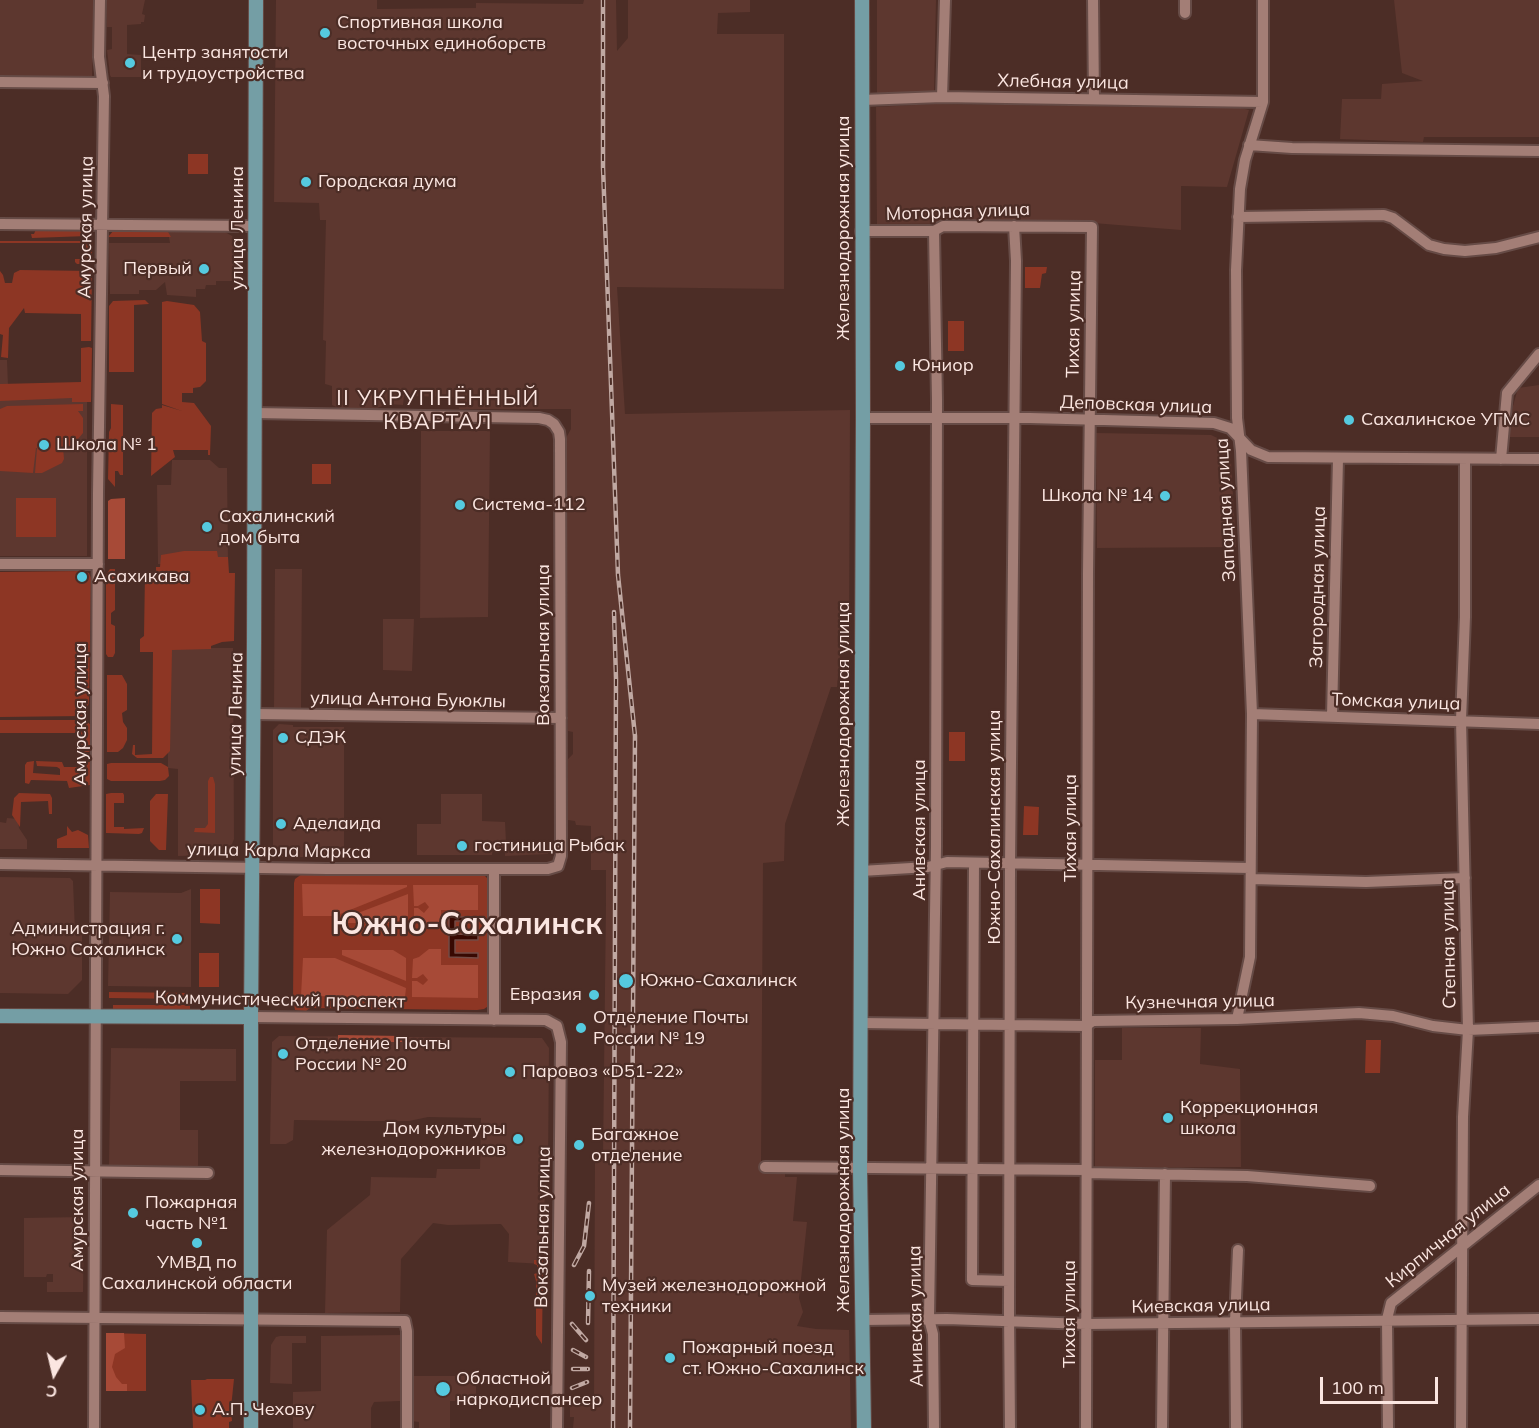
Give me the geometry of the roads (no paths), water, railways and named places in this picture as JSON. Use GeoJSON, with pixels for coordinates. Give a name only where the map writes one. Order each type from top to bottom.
{"type":"FeatureCollection","features":[{"type":"Feature","properties":{"kind":"main road","name":"улица Ленина"},"geometry":{"type":"LineString","coordinates":[[251,1428],[256,0]]}},
{"type":"Feature","properties":{"kind":"main road","name":"Железнодорожная улица"},"geometry":{"type":"LineString","coordinates":[[862,0],[860,1169],[864,1428]]}},
{"type":"Feature","properties":{"kind":"main road","name":"Коммунистический проспект"},"geometry":{"type":"LineString","coordinates":[[0,1016],[251,1017]]}},
{"type":"Feature","properties":{"kind":"street","name":"Амурская улица"},"geometry":{"type":"LineString","coordinates":[[94,1428],[98,564],[104,108],[99,57],[100,0]]}},
{"type":"Feature","properties":{"kind":"street"},"geometry":{"type":"LineString","coordinates":[[942,97],[945,0]]}},
{"type":"Feature","properties":{"kind":"street"},"geometry":{"type":"LineString","coordinates":[[1094,0],[1094,99]]}},
{"type":"Feature","properties":{"kind":"street"},"geometry":{"type":"LineString","coordinates":[[1185,0],[1185,14]]}},
{"type":"Feature","properties":{"kind":"street","name":"Западная улица"},"geometry":{"type":"LineString","coordinates":[[1237,1019],[1250,957],[1252,714],[1241,451],[1238,435],[1236,270],[1240,189],[1249,145],[1263,102],[1263,0]]}},
{"type":"Feature","properties":{"kind":"street"},"geometry":{"type":"LineString","coordinates":[[0,82],[103,83]]}},
{"type":"Feature","properties":{"kind":"street","name":"Хлебная улица"},"geometry":{"type":"LineString","coordinates":[[862,100],[942,97],[1263,102]]}},
{"type":"Feature","properties":{"kind":"street"},"geometry":{"type":"LineString","coordinates":[[1249,145],[1292,148],[1539,151]]}},
{"type":"Feature","properties":{"kind":"street"},"geometry":{"type":"LineString","coordinates":[[1238,217],[1384,214],[1429,244],[1444,249],[1465,251],[1496,248],[1539,237]]}},
{"type":"Feature","properties":{"kind":"street"},"geometry":{"type":"LineString","coordinates":[[0,224],[256,226]]}},
{"type":"Feature","properties":{"kind":"street","name":"Моторная улица"},"geometry":{"type":"LineString","coordinates":[[861,231],[934,231],[943,226],[1092,228]]}},
{"type":"Feature","properties":{"kind":"street","name":"Южно-Сахалинская улица"},"geometry":{"type":"LineString","coordinates":[[1010,1428],[1010,864],[1016,261],[1014,226]]}},
{"type":"Feature","properties":{"kind":"street","name":"Тихая улица"},"geometry":{"type":"LineString","coordinates":[[1086,1428],[1089,420],[1092,228]]}},
{"type":"Feature","properties":{"kind":"street","name":"Анивская улица"},"geometry":{"type":"LineString","coordinates":[[934,231],[937,418],[936,864],[929,1319],[933,1334],[934,1428]]}},
{"type":"Feature","properties":{"kind":"street"},"geometry":{"type":"LineString","coordinates":[[1501,459],[1507,393],[1539,354]]}},
{"type":"Feature","properties":{"kind":"street","name":"Вокзальная улица"},"geometry":{"type":"LineString","coordinates":[[255,413],[539,418],[554,424],[559,432],[560,442],[561,856],[558,866]]}},
{"type":"Feature","properties":{"kind":"street","name":"Деповская улица"},"geometry":{"type":"LineString","coordinates":[[863,418],[1014,418],[1214,423],[1230,428],[1251,450],[1268,457],[1539,459]]}},
{"type":"Feature","properties":{"kind":"street","name":"Загородная улица"},"geometry":{"type":"LineString","coordinates":[[1332,716],[1338,459]]}},
{"type":"Feature","properties":{"kind":"street","name":"Степная улица"},"geometry":{"type":"LineString","coordinates":[[1461,1428],[1463,1117],[1468,1030],[1461,720],[1465,617],[1465,460]]}},
{"type":"Feature","properties":{"kind":"street"},"geometry":{"type":"LineString","coordinates":[[0,564],[98,564]]}},
{"type":"Feature","properties":{"kind":"street","name":"улица Антона Буюклы"},"geometry":{"type":"LineString","coordinates":[[254,714],[561,718]]}},
{"type":"Feature","properties":{"kind":"street","name":"Томская улица"},"geometry":{"type":"LineString","coordinates":[[1252,714],[1539,724]]}},
{"type":"Feature","properties":{"kind":"street"},"geometry":{"type":"LineString","coordinates":[[861,871],[928,867],[947,862],[1251,873],[1366,882],[1465,878]]}},
{"type":"Feature","properties":{"kind":"street"},"geometry":{"type":"LineString","coordinates":[[974,863],[972,1280],[1009,1281]]}},
{"type":"Feature","properties":{"kind":"street","name":"улица Карла Маркса"},"geometry":{"type":"LineString","coordinates":[[0,864],[494,869],[548,869],[558,866]]}},
{"type":"Feature","properties":{"kind":"street"},"geometry":{"type":"LineString","coordinates":[[494,869],[494,1020]]}},
{"type":"Feature","properties":{"kind":"street","name":"Кузнечная улица"},"geometry":{"type":"LineString","coordinates":[[862,1023],[1086,1026],[1093,1021],[1237,1019],[1359,1013],[1393,1016],[1433,1026],[1468,1030],[1539,1027]]}},
{"type":"Feature","properties":{"kind":"street","name":"Коммунистический проспект"},"geometry":{"type":"LineString","coordinates":[[251,1017],[546,1020],[557,1026]]}},
{"type":"Feature","properties":{"kind":"street","name":"Вокзальная улица"},"geometry":{"type":"LineString","coordinates":[[557,1026],[560,1034],[561,1054],[557,1428]]}},
{"type":"Feature","properties":{"kind":"street"},"geometry":{"type":"LineString","coordinates":[[765,1167],[1009,1168],[1247,1176],[1370,1185]]}},
{"type":"Feature","properties":{"kind":"street"},"geometry":{"type":"LineString","coordinates":[[0,1170],[208,1173]]}},
{"type":"Feature","properties":{"kind":"street"},"geometry":{"type":"LineString","coordinates":[[1162,1428],[1166,1174]]}},
{"type":"Feature","properties":{"kind":"street","name":"Кирпичная улица"},"geometry":{"type":"LineString","coordinates":[[1387,1320],[1391,1303],[1539,1185]]}},
{"type":"Feature","properties":{"kind":"street"},"geometry":{"type":"LineString","coordinates":[[1236,1428],[1235,1322],[1238,1250]]}},
{"type":"Feature","properties":{"kind":"street"},"geometry":{"type":"LineString","coordinates":[[0,1317],[405,1321],[407,1331],[406,1428]]}},
{"type":"Feature","properties":{"kind":"street","name":"Киевская улица"},"geometry":{"type":"LineString","coordinates":[[863,1320],[1010,1320],[1086,1324],[1539,1319]]}},
{"type":"Feature","properties":{"kind":"street"},"geometry":{"type":"LineString","coordinates":[[1387,1320],[1388,1428]]}},
{"type":"Feature","properties":{"kind":"waterway"},"geometry":{"type":"LineString","coordinates":[[1090,1318],[1156,1318]]}},
{"type":"Feature","properties":{"kind":"railway"},"geometry":{"type":"LineString","coordinates":[[603,0],[603,167],[618,575],[635,736],[630,1428]]}},
{"type":"Feature","properties":{"kind":"railway"},"geometry":{"type":"LineString","coordinates":[[613,1428],[616,679],[614,612]]}},
{"type":"Feature","properties":{"kind":"railway"},"geometry":{"type":"LineString","coordinates":[[574,1265],[584,1246],[589,1203]]}},
{"type":"Feature","properties":{"kind":"railway"},"geometry":{"type":"LineString","coordinates":[[588,1323],[589,1271]]}},
{"type":"Feature","properties":{"kind":"railway"},"geometry":{"type":"LineString","coordinates":[[572,1324],[586,1340]]}},
{"type":"Feature","properties":{"kind":"railway"},"geometry":{"type":"LineString","coordinates":[[573,1350],[586,1357]]}},
{"type":"Feature","properties":{"kind":"railway"},"geometry":{"type":"LineString","coordinates":[[573,1369],[588,1369]]}},
{"type":"Feature","properties":{"kind":"railway"},"geometry":{"type":"LineString","coordinates":[[572,1388],[587,1382]]}},
{"type":"Feature","properties":{"kind":"place","name":"Спортивная школа восточных единоборств"},"geometry":{"type":"Point","coordinates":[325,33]}},
{"type":"Feature","properties":{"kind":"place","name":"Центр занятости и трудоустройства"},"geometry":{"type":"Point","coordinates":[130,63]}},
{"type":"Feature","properties":{"kind":"place","name":"Городская дума"},"geometry":{"type":"Point","coordinates":[306,182]}},
{"type":"Feature","properties":{"kind":"place","name":"Первый"},"geometry":{"type":"Point","coordinates":[204,269]}},
{"type":"Feature","properties":{"kind":"place","name":"Юниор"},"geometry":{"type":"Point","coordinates":[900,366]}},
{"type":"Feature","properties":{"kind":"place","name":"Сахалинское УГМС"},"geometry":{"type":"Point","coordinates":[1349,420]}},
{"type":"Feature","properties":{"kind":"place","name":"Школа № 1"},"geometry":{"type":"Point","coordinates":[44,445]}},
{"type":"Feature","properties":{"kind":"place","name":"Школа № 14"},"geometry":{"type":"Point","coordinates":[1165,496]}},
{"type":"Feature","properties":{"kind":"place","name":"Система-112"},"geometry":{"type":"Point","coordinates":[460,505]}},
{"type":"Feature","properties":{"kind":"place","name":"Сахалинский дом быта"},"geometry":{"type":"Point","coordinates":[207,527]}},
{"type":"Feature","properties":{"kind":"place","name":"Асахикава"},"geometry":{"type":"Point","coordinates":[82,577]}},
{"type":"Feature","properties":{"kind":"place","name":"СДЭК"},"geometry":{"type":"Point","coordinates":[283,738]}},
{"type":"Feature","properties":{"kind":"place","name":"Аделаида"},"geometry":{"type":"Point","coordinates":[281,824]}},
{"type":"Feature","properties":{"kind":"place","name":"гостиница Рыбак"},"geometry":{"type":"Point","coordinates":[462,846]}},
{"type":"Feature","properties":{"kind":"place","name":"Администрация г. Южно Сахалинск"},"geometry":{"type":"Point","coordinates":[177,939]}},
{"type":"Feature","properties":{"kind":"place","name":"Южно-Сахалинск"},"geometry":{"type":"Point","coordinates":[626,981]}},
{"type":"Feature","properties":{"kind":"place","name":"Евразия"},"geometry":{"type":"Point","coordinates":[594,995]}},
{"type":"Feature","properties":{"kind":"place","name":"Отделение Почты России № 19"},"geometry":{"type":"Point","coordinates":[581,1028]}},
{"type":"Feature","properties":{"kind":"place","name":"Отделение Почты России № 20"},"geometry":{"type":"Point","coordinates":[283,1054]}},
{"type":"Feature","properties":{"kind":"place","name":"Паровоз «D51-22»"},"geometry":{"type":"Point","coordinates":[510,1072]}},
{"type":"Feature","properties":{"kind":"place","name":"Коррекционная школа"},"geometry":{"type":"Point","coordinates":[1168,1118]}},
{"type":"Feature","properties":{"kind":"place","name":"Дом культуры железнодорожников"},"geometry":{"type":"Point","coordinates":[518,1139]}},
{"type":"Feature","properties":{"kind":"place","name":"Багажное отделение"},"geometry":{"type":"Point","coordinates":[579,1145]}},
{"type":"Feature","properties":{"kind":"place","name":"Пожарная часть №1"},"geometry":{"type":"Point","coordinates":[133,1213]}},
{"type":"Feature","properties":{"kind":"place","name":"УМВД по Сахалинской области"},"geometry":{"type":"Point","coordinates":[197,1243]}},
{"type":"Feature","properties":{"kind":"place","name":"Музей железнодорожной техники"},"geometry":{"type":"Point","coordinates":[590,1296]}},
{"type":"Feature","properties":{"kind":"place","name":"Пожарный поезд ст. Южно-Сахалинск"},"geometry":{"type":"Point","coordinates":[670,1358]}},
{"type":"Feature","properties":{"kind":"place","name":"Областной наркодиспансер"},"geometry":{"type":"Point","coordinates":[443,1389]}},
{"type":"Feature","properties":{"kind":"place","name":"А.П. Чехову"},"geometry":{"type":"Point","coordinates":[200,1410]}},
{"type":"Feature","properties":{"kind":"district","name":"II УКРУПНЁННЫЙ КВАРТАЛ"},"geometry":{"type":"Point","coordinates":[438,411]}},
{"type":"Feature","properties":{"kind":"district","name":"Южно-Сахалинск"},"geometry":{"type":"Point","coordinates":[467,925]}}]}
